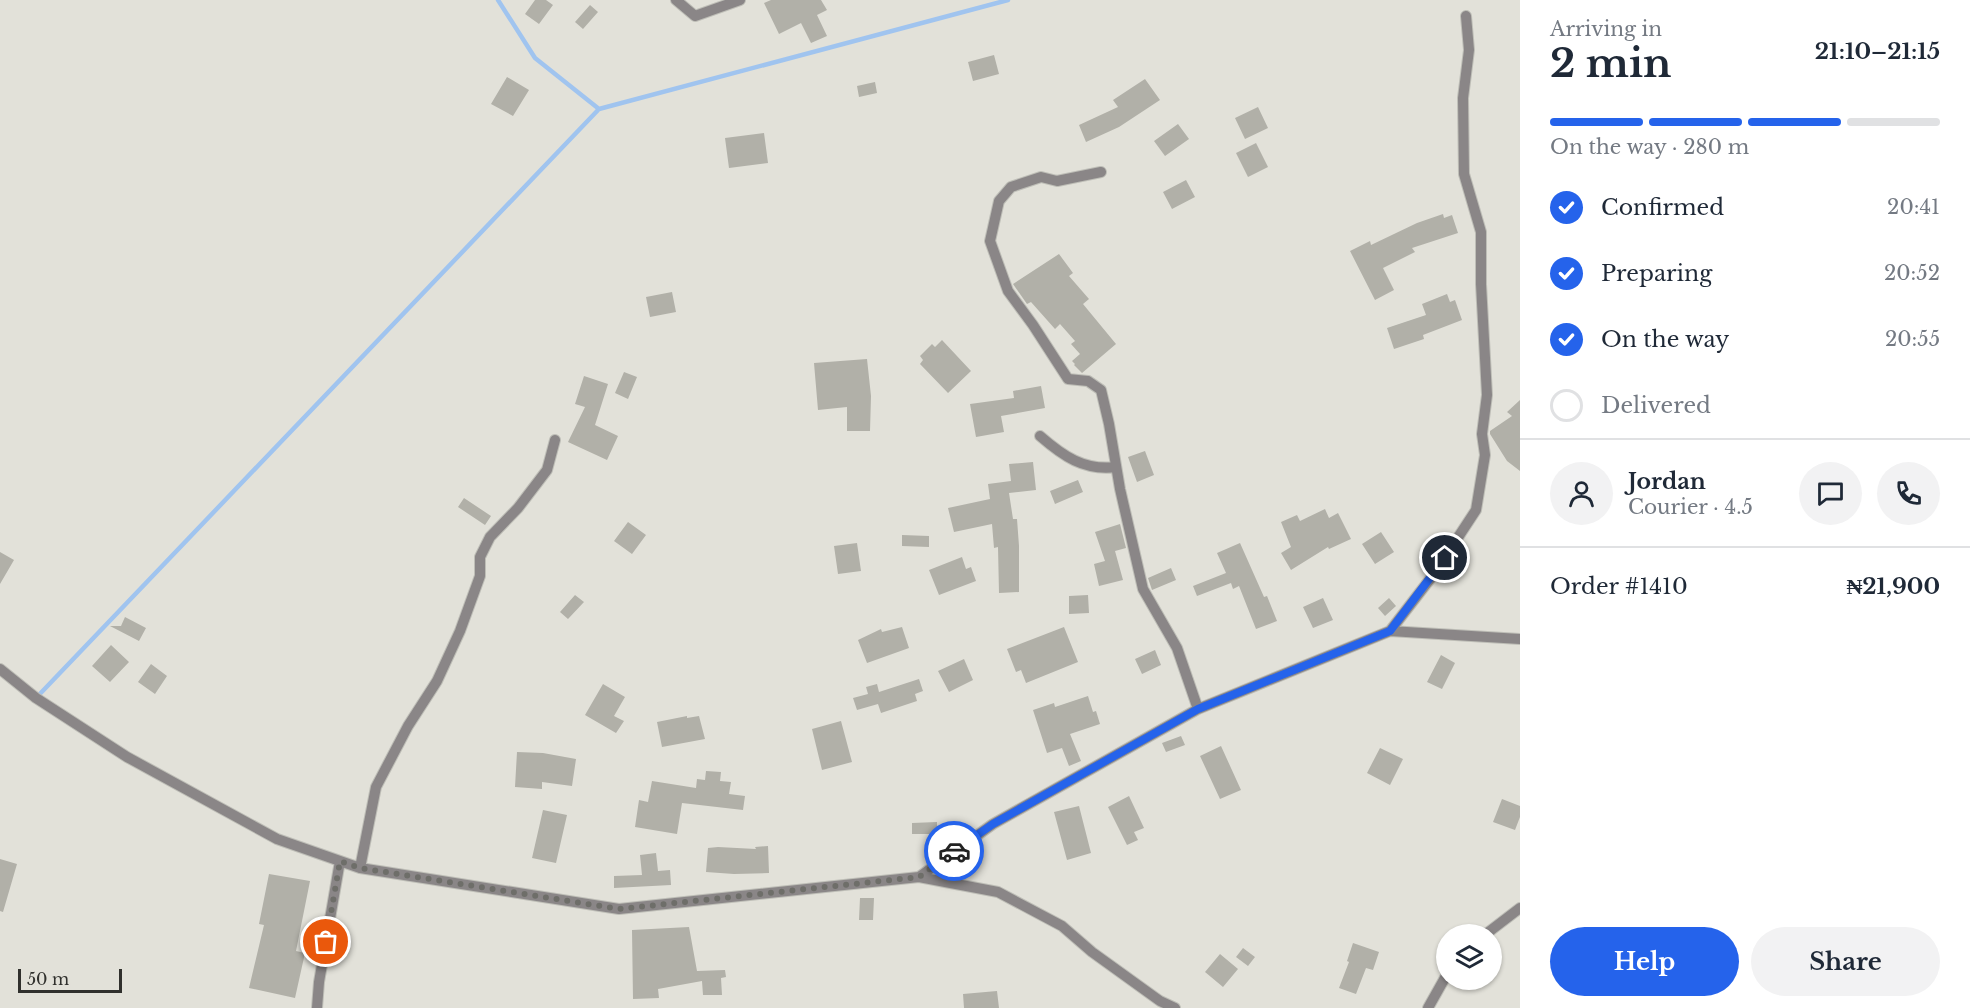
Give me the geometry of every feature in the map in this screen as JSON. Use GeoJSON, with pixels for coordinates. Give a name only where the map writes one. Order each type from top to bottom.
{"type":"FeatureCollection","features":[{"type":"Feature","properties":{"kind":"street"},"geometry":{"type":"LineString","coordinates":[[676,0],[696,16],[740,0]]}},
{"type":"Feature","properties":{"kind":"street"},"geometry":{"type":"LineString","coordinates":[[1390,631],[1434,574],[1476,510],[1485,455],[1482,434],[1487,395],[1481,284],[1481,232],[1464,174],[1463,98],[1469,50],[1466,16]]}},
{"type":"Feature","properties":{"kind":"street"},"geometry":{"type":"LineString","coordinates":[[1101,172],[1057,181],[1041,177],[1011,187],[999,201],[990,240],[1008,291],[1034,325],[1068,379],[1088,381],[1101,390],[1143,589],[1177,648],[1198,709]]}},
{"type":"Feature","properties":{"kind":"street"},"geometry":{"type":"LineString","coordinates":[[1040,436],[1060,453],[1087,466],[1116,467]]}},
{"type":"Feature","properties":{"kind":"street"},"geometry":{"type":"LineString","coordinates":[[360,868],[376,787],[408,726],[436,681],[460,631],[480,576],[480,557],[490,537],[518,508],[547,470],[555,440]]}},
{"type":"Feature","properties":{"kind":"street"},"geometry":{"type":"LineString","coordinates":[[919,877],[993,824],[1198,709],[1390,631],[1520,639]]}},
{"type":"Feature","properties":{"kind":"street"},"geometry":{"type":"LineString","coordinates":[[0,669],[36,698],[127,757],[277,838],[360,868],[619,909],[919,877],[998,892],[1062,926],[1159,1004],[1175,1008]]}},
{"type":"Feature","properties":{"kind":"street"},"geometry":{"type":"LineString","coordinates":[[317,1008],[319,982],[340,861]]}},
{"type":"Feature","properties":{"kind":"street"},"geometry":{"type":"LineString","coordinates":[[1499,924],[1520,908]]}},
{"type":"Feature","properties":{"kind":"street"},"geometry":{"type":"LineString","coordinates":[[1428,1008],[1438,990]]}},
{"type":"Feature","properties":{"kind":"building"},"geometry":{"type":"Polygon","coordinates":[[[535,0],[546,0],[553,5],[539,24],[525,14],[535,0]]]}},
{"type":"Feature","properties":{"kind":"building"},"geometry":{"type":"Polygon","coordinates":[[[771,0],[821,0],[827,10],[817,15],[827,36],[811,43],[801,23],[779,34],[764,3],[771,0]]]}},
{"type":"Feature","properties":{"kind":"building"},"geometry":{"type":"Polygon","coordinates":[[[590,5],[598,12],[583,29],[575,22],[590,5]]]}},
{"type":"Feature","properties":{"kind":"building"},"geometry":{"type":"Polygon","coordinates":[[[994,55],[999,74],[973,81],[968,62],[994,55]]]}},
{"type":"Feature","properties":{"kind":"building"},"geometry":{"type":"Polygon","coordinates":[[[507,77],[529,90],[513,116],[491,104],[507,77]]]}},
{"type":"Feature","properties":{"kind":"building"},"geometry":{"type":"Polygon","coordinates":[[[1145,79],[1160,100],[1119,127],[1086,142],[1079,125],[1118,107],[1113,100],[1145,79]]]}},
{"type":"Feature","properties":{"kind":"building"},"geometry":{"type":"Polygon","coordinates":[[[875,82],[877,93],[859,97],[857,86],[875,82]]]}},
{"type":"Feature","properties":{"kind":"building"},"geometry":{"type":"Polygon","coordinates":[[[1258,107],[1268,128],[1245,139],[1235,118],[1258,107]]]}},
{"type":"Feature","properties":{"kind":"building"},"geometry":{"type":"Polygon","coordinates":[[[1178,124],[1189,139],[1165,156],[1154,141],[1178,124]]]}},
{"type":"Feature","properties":{"kind":"building"},"geometry":{"type":"Polygon","coordinates":[[[764,133],[768,163],[729,168],[725,138],[764,133]]]}},
{"type":"Feature","properties":{"kind":"building"},"geometry":{"type":"Polygon","coordinates":[[[1256,143],[1268,167],[1248,177],[1236,153],[1256,143]]]}},
{"type":"Feature","properties":{"kind":"building"},"geometry":{"type":"Polygon","coordinates":[[[1186,180],[1195,197],[1172,209],[1163,192],[1186,180]]]}},
{"type":"Feature","properties":{"kind":"building"},"geometry":{"type":"Polygon","coordinates":[[[1443,214],[1444,218],[1452,215],[1458,233],[1412,248],[1415,252],[1383,268],[1394,290],[1375,300],[1350,251],[1370,241],[1371,245],[1417,223],[1443,214]]]}},
{"type":"Feature","properties":{"kind":"building"},"geometry":{"type":"Polygon","coordinates":[[[1059,254],[1073,273],[1069,276],[1089,299],[1083,304],[1116,344],[1082,373],[1072,361],[1080,354],[1071,344],[1075,341],[1060,324],[1055,329],[1031,302],[1027,304],[1013,284],[1059,254]]]}},
{"type":"Feature","properties":{"kind":"building"},"geometry":{"type":"Polygon","coordinates":[[[672,292],[676,312],[650,317],[646,297],[672,292]]]}},
{"type":"Feature","properties":{"kind":"building"},"geometry":{"type":"Polygon","coordinates":[[[1447,294],[1450,302],[1455,300],[1462,320],[1423,335],[1424,339],[1394,349],[1387,328],[1426,315],[1422,304],[1447,294]]]}},
{"type":"Feature","properties":{"kind":"building"},"geometry":{"type":"Polygon","coordinates":[[[942,340],[971,371],[948,393],[920,364],[923,360],[920,356],[932,344],[935,347],[942,340]]]}},
{"type":"Feature","properties":{"kind":"building"},"geometry":{"type":"Polygon","coordinates":[[[867,359],[871,396],[870,431],[847,431],[847,407],[818,410],[814,363],[867,359]]]}},
{"type":"Feature","properties":{"kind":"building"},"geometry":{"type":"Polygon","coordinates":[[[624,372],[637,377],[628,399],[615,393],[624,372]]]}},
{"type":"Feature","properties":{"kind":"building"},"geometry":{"type":"Polygon","coordinates":[[[584,376],[608,384],[595,425],[618,436],[607,460],[568,442],[585,407],[575,404],[584,376]]]}},
{"type":"Feature","properties":{"kind":"building"},"geometry":{"type":"Polygon","coordinates":[[[1041,386],[1045,408],[1001,416],[1004,432],[976,437],[970,404],[1014,398],[1013,391],[1041,386]]]}},
{"type":"Feature","properties":{"kind":"building"},"geometry":{"type":"Polygon","coordinates":[[[1520,400],[1520,471],[1507,461],[1490,431],[1512,416],[1507,412],[1520,400]]]}},
{"type":"Feature","properties":{"kind":"building"},"geometry":{"type":"Polygon","coordinates":[[[1145,451],[1154,475],[1137,482],[1128,457],[1145,451]]]}},
{"type":"Feature","properties":{"kind":"building"},"geometry":{"type":"Polygon","coordinates":[[[1033,462],[1036,490],[1009,493],[1013,519],[1017,519],[1019,592],[999,593],[998,547],[994,548],[992,524],[954,532],[948,508],[990,499],[988,484],[1011,481],[1009,464],[1033,462]]]}},
{"type":"Feature","properties":{"kind":"building"},"geometry":{"type":"Polygon","coordinates":[[[1078,480],[1083,492],[1055,504],[1050,491],[1078,480]]]}},
{"type":"Feature","properties":{"kind":"building"},"geometry":{"type":"Polygon","coordinates":[[[464,498],[491,516],[485,525],[458,507],[464,498]]]}},
{"type":"Feature","properties":{"kind":"building"},"geometry":{"type":"Polygon","coordinates":[[[1325,509],[1329,518],[1338,513],[1351,539],[1329,549],[1328,547],[1291,570],[1281,553],[1291,547],[1281,522],[1297,515],[1300,521],[1325,509]]]}},
{"type":"Feature","properties":{"kind":"building"},"geometry":{"type":"Polygon","coordinates":[[[628,522],[646,535],[632,554],[614,541],[628,522]]]}},
{"type":"Feature","properties":{"kind":"building"},"geometry":{"type":"Polygon","coordinates":[[[1120,524],[1126,548],[1115,551],[1123,580],[1099,586],[1094,564],[1105,561],[1095,532],[1120,524]]]}},
{"type":"Feature","properties":{"kind":"building"},"geometry":{"type":"Polygon","coordinates":[[[1381,532],[1394,552],[1375,564],[1362,544],[1381,532]]]}},
{"type":"Feature","properties":{"kind":"building"},"geometry":{"type":"Polygon","coordinates":[[[902,535],[929,536],[929,547],[902,546],[902,535]]]}},
{"type":"Feature","properties":{"kind":"building"},"geometry":{"type":"Polygon","coordinates":[[[857,543],[861,571],[838,574],[834,546],[857,543]]]}},
{"type":"Feature","properties":{"kind":"building"},"geometry":{"type":"Polygon","coordinates":[[[1240,543],[1277,621],[1256,629],[1239,586],[1233,589],[1231,583],[1197,596],[1193,586],[1226,573],[1217,553],[1240,543]]]}},
{"type":"Feature","properties":{"kind":"building"},"geometry":{"type":"Polygon","coordinates":[[[0,552],[14,560],[0,584],[0,552]]]}},
{"type":"Feature","properties":{"kind":"building"},"geometry":{"type":"Polygon","coordinates":[[[962,557],[966,569],[971,567],[976,581],[939,595],[929,570],[962,557]]]}},
{"type":"Feature","properties":{"kind":"building"},"geometry":{"type":"Polygon","coordinates":[[[1171,568],[1176,580],[1152,590],[1148,578],[1171,568]]]}},
{"type":"Feature","properties":{"kind":"building"},"geometry":{"type":"Polygon","coordinates":[[[575,595],[584,602],[568,619],[560,612],[575,595]]]}},
{"type":"Feature","properties":{"kind":"building"},"geometry":{"type":"Polygon","coordinates":[[[1088,595],[1089,613],[1069,614],[1069,596],[1088,595]]]}},
{"type":"Feature","properties":{"kind":"building"},"geometry":{"type":"Polygon","coordinates":[[[1323,598],[1333,620],[1313,628],[1303,607],[1323,598]]]}},
{"type":"Feature","properties":{"kind":"building"},"geometry":{"type":"Polygon","coordinates":[[[1389,598],[1396,606],[1385,616],[1378,608],[1389,598]]]}},
{"type":"Feature","properties":{"kind":"building"},"geometry":{"type":"Polygon","coordinates":[[[125,617],[146,628],[139,641],[110,626],[121,626],[125,617]]]}},
{"type":"Feature","properties":{"kind":"building"},"geometry":{"type":"Polygon","coordinates":[[[902,627],[909,648],[867,663],[858,640],[881,629],[882,632],[902,627]]]}},
{"type":"Feature","properties":{"kind":"building"},"geometry":{"type":"Polygon","coordinates":[[[1064,627],[1078,662],[1026,683],[1021,670],[1016,672],[1007,649],[1064,627]]]}},
{"type":"Feature","properties":{"kind":"building"},"geometry":{"type":"Polygon","coordinates":[[[111,645],[129,662],[110,682],[92,666],[111,645]]]}},
{"type":"Feature","properties":{"kind":"building"},"geometry":{"type":"Polygon","coordinates":[[[1155,650],[1161,665],[1142,674],[1135,659],[1155,650]]]}},
{"type":"Feature","properties":{"kind":"building"},"geometry":{"type":"Polygon","coordinates":[[[1441,655],[1455,663],[1442,689],[1427,682],[1441,655]]]}},
{"type":"Feature","properties":{"kind":"building"},"geometry":{"type":"Polygon","coordinates":[[[964,659],[973,680],[949,692],[938,671],[964,659]]]}},
{"type":"Feature","properties":{"kind":"building"},"geometry":{"type":"Polygon","coordinates":[[[151,664],[167,676],[155,694],[138,682],[151,664]]]}},
{"type":"Feature","properties":{"kind":"building"},"geometry":{"type":"Polygon","coordinates":[[[919,679],[923,691],[915,694],[917,701],[881,713],[878,704],[857,710],[853,698],[868,694],[866,687],[877,684],[879,692],[919,679]]]}},
{"type":"Feature","properties":{"kind":"building"},"geometry":{"type":"Polygon","coordinates":[[[603,684],[625,697],[614,716],[624,721],[616,733],[585,715],[603,684]]]}},
{"type":"Feature","properties":{"kind":"building"},"geometry":{"type":"Polygon","coordinates":[[[1088,696],[1100,724],[1070,734],[1081,761],[1069,766],[1062,748],[1047,753],[1033,710],[1054,703],[1055,707],[1088,696]]]}},
{"type":"Feature","properties":{"kind":"building"},"geometry":{"type":"Polygon","coordinates":[[[687,716],[687,718],[699,716],[705,739],[662,747],[657,722],[687,716]]]}},
{"type":"Feature","properties":{"kind":"building"},"geometry":{"type":"Polygon","coordinates":[[[841,721],[852,762],[822,770],[812,729],[841,721]]]}},
{"type":"Feature","properties":{"kind":"building"},"geometry":{"type":"Polygon","coordinates":[[[1181,736],[1185,745],[1166,752],[1162,743],[1181,736]]]}},
{"type":"Feature","properties":{"kind":"building"},"geometry":{"type":"Polygon","coordinates":[[[1221,746],[1241,790],[1220,799],[1200,756],[1221,746]]]}},
{"type":"Feature","properties":{"kind":"building"},"geometry":{"type":"Polygon","coordinates":[[[1380,748],[1403,759],[1390,785],[1367,773],[1380,748]]]}},
{"type":"Feature","properties":{"kind":"building"},"geometry":{"type":"Polygon","coordinates":[[[517,752],[543,753],[576,759],[572,786],[542,782],[542,789],[515,787],[517,752]]]}},
{"type":"Feature","properties":{"kind":"building"},"geometry":{"type":"Polygon","coordinates":[[[706,771],[721,772],[720,781],[731,782],[729,794],[745,796],[743,810],[682,803],[677,834],[635,827],[639,800],[648,802],[652,781],[696,788],[697,779],[705,780],[706,771]]]}},
{"type":"Feature","properties":{"kind":"building"},"geometry":{"type":"Polygon","coordinates":[[[1129,796],[1144,828],[1134,832],[1138,840],[1127,845],[1108,807],[1129,796]]]}},
{"type":"Feature","properties":{"kind":"building"},"geometry":{"type":"Polygon","coordinates":[[[1502,799],[1520,806],[1520,817],[1515,830],[1493,822],[1502,799]]]}},
{"type":"Feature","properties":{"kind":"building"},"geometry":{"type":"Polygon","coordinates":[[[1079,806],[1091,853],[1067,860],[1054,812],[1079,806]]]}},
{"type":"Feature","properties":{"kind":"building"},"geometry":{"type":"Polygon","coordinates":[[[543,810],[567,815],[556,863],[532,858],[543,810]]]}},
{"type":"Feature","properties":{"kind":"building"},"geometry":{"type":"Polygon","coordinates":[[[937,822],[937,834],[912,834],[912,823],[937,822]]]}},
{"type":"Feature","properties":{"kind":"building"},"geometry":{"type":"Polygon","coordinates":[[[768,846],[769,873],[706,872],[708,848],[756,849],[755,847],[768,846]]]}},
{"type":"Feature","properties":{"kind":"building"},"geometry":{"type":"Polygon","coordinates":[[[656,853],[658,871],[670,870],[671,885],[614,888],[614,876],[642,875],[640,855],[656,853]]]}},
{"type":"Feature","properties":{"kind":"building"},"geometry":{"type":"Polygon","coordinates":[[[0,859],[17,864],[3,912],[0,911],[0,859]]]}},
{"type":"Feature","properties":{"kind":"building"},"geometry":{"type":"Polygon","coordinates":[[[269,874],[310,881],[296,951],[305,953],[295,998],[249,988],[264,925],[259,924],[269,874]]]}},
{"type":"Feature","properties":{"kind":"building"},"geometry":{"type":"Polygon","coordinates":[[[860,898],[874,898],[873,920],[859,920],[860,898]]]}},
{"type":"Feature","properties":{"kind":"building"},"geometry":{"type":"Polygon","coordinates":[[[689,927],[697,971],[725,970],[726,977],[721,978],[722,995],[703,995],[702,981],[658,989],[659,998],[633,999],[632,930],[689,927]]]}},
{"type":"Feature","properties":{"kind":"building"},"geometry":{"type":"Polygon","coordinates":[[[1353,943],[1379,952],[1373,970],[1366,968],[1356,994],[1339,988],[1349,962],[1347,961],[1353,943]]]}},
{"type":"Feature","properties":{"kind":"building"},"geometry":{"type":"Polygon","coordinates":[[[1243,948],[1255,957],[1248,966],[1236,957],[1243,948]]]}},
{"type":"Feature","properties":{"kind":"building"},"geometry":{"type":"Polygon","coordinates":[[[1220,954],[1238,969],[1223,987],[1205,972],[1220,954]]]}},
{"type":"Feature","properties":{"kind":"building"},"geometry":{"type":"Polygon","coordinates":[[[997,991],[999,1008],[964,1008],[963,994],[997,991]]]}},
{"type":"Feature","properties":{"kind":"waterway"},"geometry":{"type":"LineString","coordinates":[[498,0],[535,58],[599,109]]}},
{"type":"Feature","properties":{"kind":"waterway"},"geometry":{"type":"LineString","coordinates":[[36,698],[599,109],[1008,0]]}},
{"type":"Feature","properties":{"kind":"way so far"},"geometry":{"type":"LineString","coordinates":[[326,942],[340,861],[360,868],[619,909],[919,877],[954,851]]}},
{"type":"Feature","properties":{"kind":"route"},"geometry":{"type":"LineString","coordinates":[[954,851],[993,824],[1198,709],[1390,631],[1445,558]]}}]}
